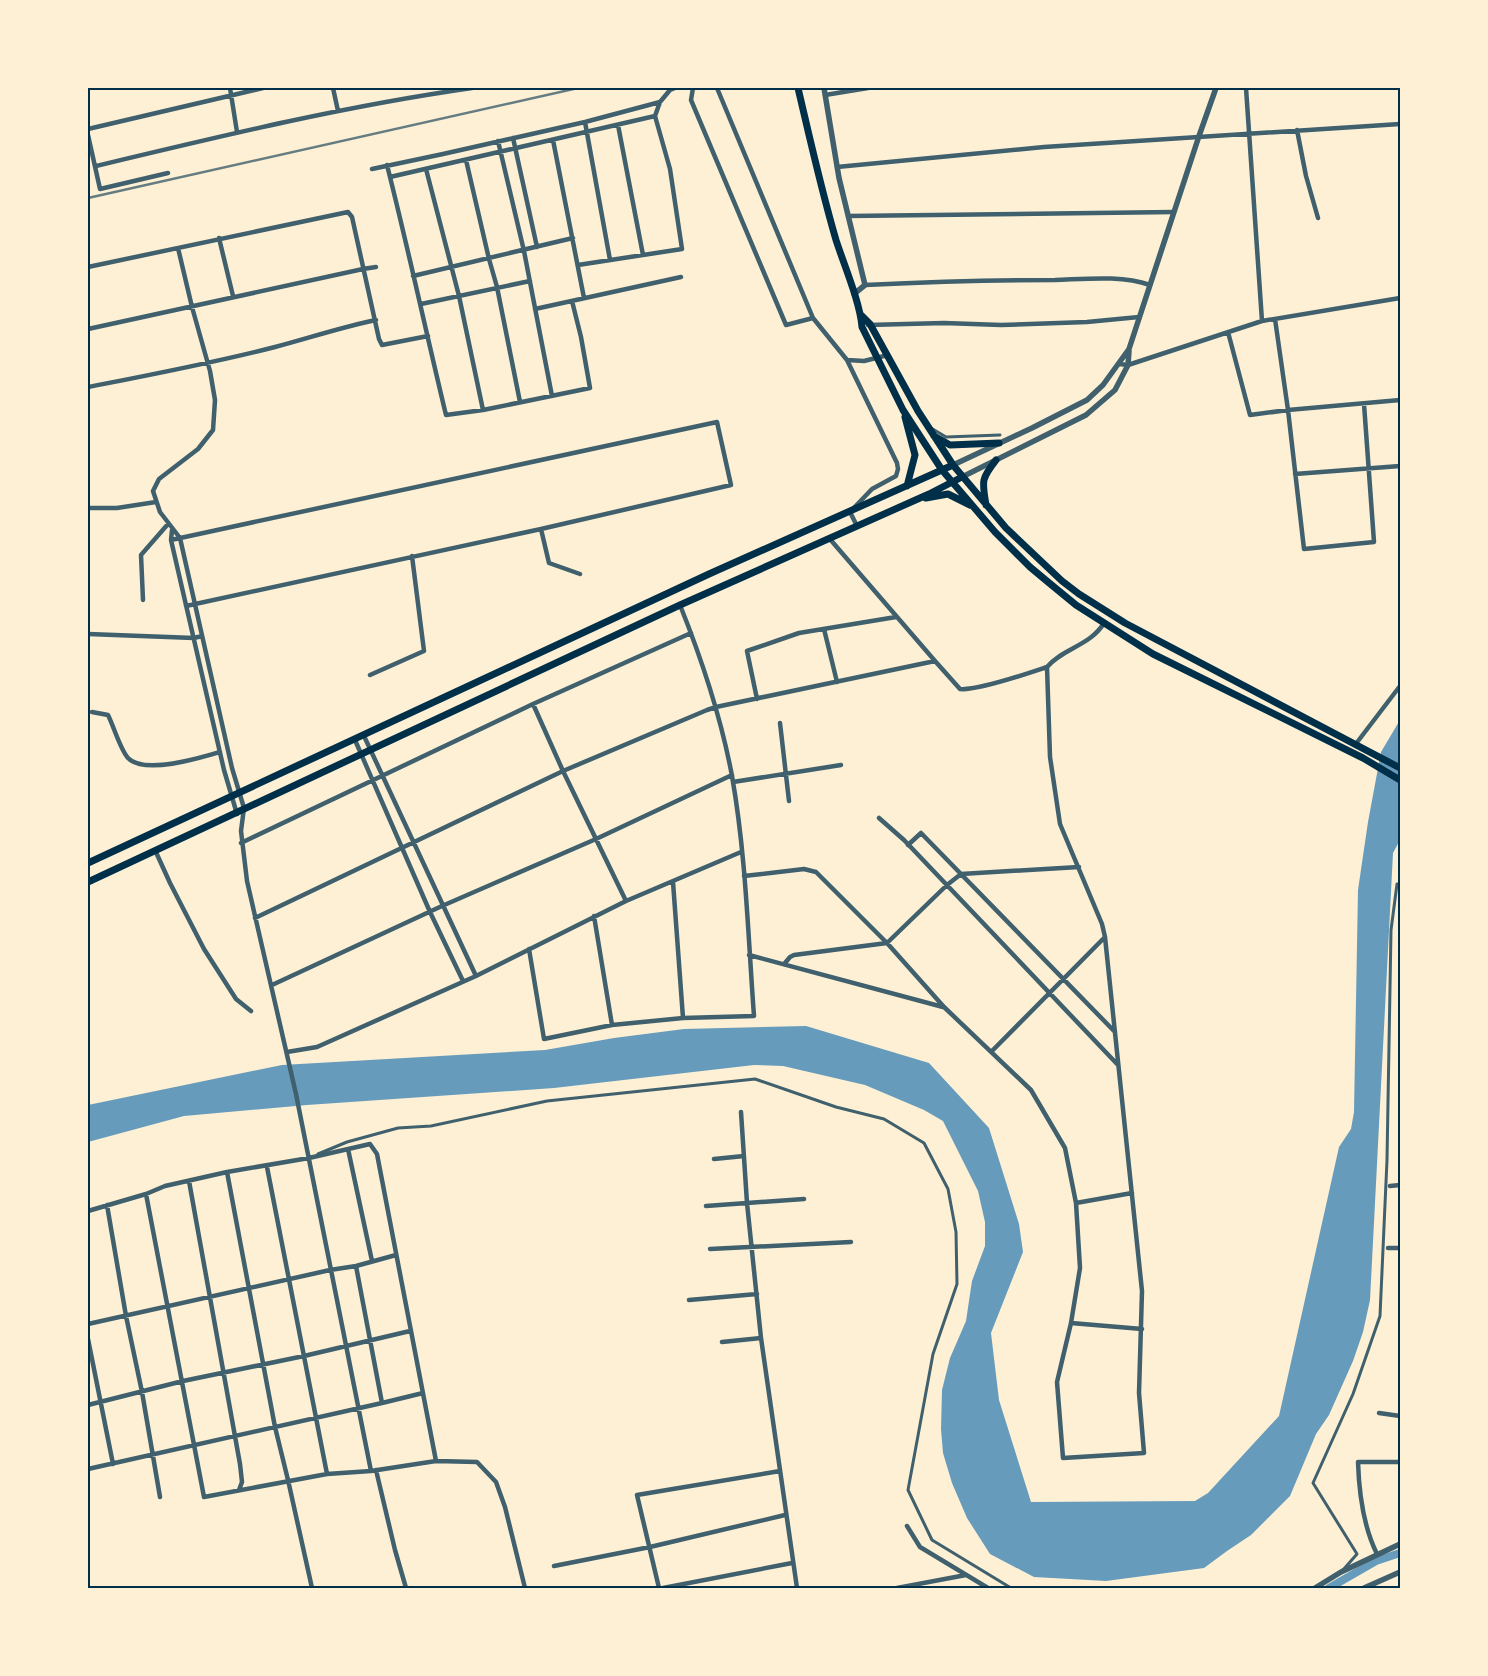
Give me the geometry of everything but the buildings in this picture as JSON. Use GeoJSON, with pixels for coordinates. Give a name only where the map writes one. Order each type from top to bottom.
{"type":"FeatureCollection","features":[{"type":"Feature","properties":{"kind":"main road"},"geometry":{"type":"LineString","coordinates":[[798,88],[824,198],[861,315],[862,327],[903,410],[942,470],[972,506],[1030,567],[1076,604],[1104,623],[1153,654],[1363,758],[1400,780]]}},
{"type":"Feature","properties":{"kind":"main road"},"geometry":{"type":"LineString","coordinates":[[861,315],[870,324],[918,412],[962,477],[1006,528],[1058,577],[1079,594],[1125,623],[1400,768]]}},
{"type":"Feature","properties":{"kind":"main road"},"geometry":{"type":"LineString","coordinates":[[903,410],[915,455],[907,486]]}},
{"type":"Feature","properties":{"kind":"main road"},"geometry":{"type":"LineString","coordinates":[[934,436],[950,444],[999,443]]}},
{"type":"Feature","properties":{"kind":"main road"},"geometry":{"type":"LineString","coordinates":[[986,505],[983,483],[985,474],[996,460]]}},
{"type":"Feature","properties":{"kind":"main road"},"geometry":{"type":"LineString","coordinates":[[88,864],[717,571],[953,465]]}},
{"type":"Feature","properties":{"kind":"main road"},"geometry":{"type":"LineString","coordinates":[[88,882],[680,605],[916,500],[962,477]]}},
{"type":"Feature","properties":{"kind":"main road"},"geometry":{"type":"LineString","coordinates":[[916,500],[948,494],[972,506]]}},
{"type":"Feature","properties":{"kind":"street"},"geometry":{"type":"LineString","coordinates":[[230,88],[237,132]]}},
{"type":"Feature","properties":{"kind":"street"},"geometry":{"type":"LineString","coordinates":[[88,129],[263,88]]}},
{"type":"Feature","properties":{"kind":"street"},"geometry":{"type":"LineString","coordinates":[[333,88],[338,111]]}},
{"type":"Feature","properties":{"kind":"street"},"geometry":{"type":"LineString","coordinates":[[96,166],[237,132],[338,111],[462,88],[472,88]]}},
{"type":"Feature","properties":{"kind":"street"},"geometry":{"type":"LineString","coordinates":[[578,265],[682,249],[670,169],[655,116],[660,102],[670,90],[675,88]]}},
{"type":"Feature","properties":{"kind":"street"},"geometry":{"type":"LineString","coordinates":[[693,88],[691,100],[786,326],[813,318]]}},
{"type":"Feature","properties":{"kind":"street"},"geometry":{"type":"LineString","coordinates":[[717,88],[813,318],[847,360],[897,463],[898,470],[896,476],[865,494],[850,512],[857,526]]}},
{"type":"Feature","properties":{"kind":"street"},"geometry":{"type":"LineString","coordinates":[[824,88],[837,167],[865,285]]}},
{"type":"Feature","properties":{"kind":"street"},"geometry":{"type":"LineString","coordinates":[[825,95],[868,88]]}},
{"type":"Feature","properties":{"kind":"street"},"geometry":{"type":"LineString","coordinates":[[962,477],[1086,415],[1115,390],[1128,365],[1129,349],[1139,317],[1216,88]]}},
{"type":"Feature","properties":{"kind":"street"},"geometry":{"type":"LineString","coordinates":[[1246,88],[1262,322]]}},
{"type":"Feature","properties":{"kind":"street"},"geometry":{"type":"LineString","coordinates":[[372,169],[585,122],[660,102]]}},
{"type":"Feature","properties":{"kind":"street"},"geometry":{"type":"LineString","coordinates":[[390,177],[655,116]]}},
{"type":"Feature","properties":{"kind":"street"},"geometry":{"type":"LineString","coordinates":[[585,122],[610,260]]}},
{"type":"Feature","properties":{"kind":"street"},"geometry":{"type":"LineString","coordinates":[[837,167],[1044,147],[1400,124]]}},
{"type":"Feature","properties":{"kind":"street"},"geometry":{"type":"LineString","coordinates":[[618,125],[643,255]]}},
{"type":"Feature","properties":{"kind":"street"},"geometry":{"type":"LineString","coordinates":[[1297,130],[1318,218]]}},
{"type":"Feature","properties":{"kind":"street"},"geometry":{"type":"LineString","coordinates":[[88,135],[100,189],[168,173]]}},
{"type":"Feature","properties":{"kind":"street"},"geometry":{"type":"LineString","coordinates":[[512,138],[537,247]]}},
{"type":"Feature","properties":{"kind":"street"},"geometry":{"type":"LineString","coordinates":[[553,140],[584,298]]}},
{"type":"Feature","properties":{"kind":"street"},"geometry":{"type":"LineString","coordinates":[[498,141],[524,251],[552,396]]}},
{"type":"Feature","properties":{"kind":"street"},"geometry":{"type":"LineString","coordinates":[[466,160],[497,287],[520,402]]}},
{"type":"Feature","properties":{"kind":"street"},"geometry":{"type":"LineString","coordinates":[[387,165],[446,415],[483,410],[590,388],[581,336],[572,301]]}},
{"type":"Feature","properties":{"kind":"street"},"geometry":{"type":"LineString","coordinates":[[426,169],[459,296],[483,410]]}},
{"type":"Feature","properties":{"kind":"street"},"geometry":{"type":"LineString","coordinates":[[88,267],[348,212],[352,216],[379,339],[382,345],[428,336]]}},
{"type":"Feature","properties":{"kind":"street"},"geometry":{"type":"LineString","coordinates":[[848,216],[1174,212]]}},
{"type":"Feature","properties":{"kind":"street"},"geometry":{"type":"LineString","coordinates":[[219,238],[233,296]]}},
{"type":"Feature","properties":{"kind":"street"},"geometry":{"type":"LineString","coordinates":[[413,276],[573,238]]}},
{"type":"Feature","properties":{"kind":"street"},"geometry":{"type":"LineString","coordinates":[[178,248],[216,400],[213,430],[198,449],[159,480],[153,491],[160,512],[180,538],[232,768],[244,808],[241,819],[241,843],[247,881],[296,1094],[358,1408],[406,1588]]}},
{"type":"Feature","properties":{"kind":"street"},"geometry":{"type":"LineString","coordinates":[[88,329],[192,307],[233,296],[376,267]]}},
{"type":"Feature","properties":{"kind":"street"},"geometry":{"type":"LineString","coordinates":[[535,310],[681,277]]}},
{"type":"Feature","properties":{"kind":"street"},"geometry":{"type":"LineString","coordinates":[[854,294],[865,285],[941,281],[1135,279],[1150,284]]}},
{"type":"Feature","properties":{"kind":"street"},"geometry":{"type":"LineString","coordinates":[[421,304],[530,280]]}},
{"type":"Feature","properties":{"kind":"street"},"geometry":{"type":"LineString","coordinates":[[1119,364],[1128,365],[1262,322],[1400,298]]}},
{"type":"Feature","properties":{"kind":"street"},"geometry":{"type":"LineString","coordinates":[[862,327],[870,324],[944,323],[1001,325],[1087,322],[1139,317]]}},
{"type":"Feature","properties":{"kind":"street"},"geometry":{"type":"LineString","coordinates":[[1275,319],[1288,410],[1304,549],[1374,542],[1364,404]]}},
{"type":"Feature","properties":{"kind":"street"},"geometry":{"type":"LineString","coordinates":[[88,388],[277,347],[376,320]]}},
{"type":"Feature","properties":{"kind":"street"},"geometry":{"type":"LineString","coordinates":[[1228,332],[1250,415],[1400,400]]}},
{"type":"Feature","properties":{"kind":"street"},"geometry":{"type":"LineString","coordinates":[[953,465],[1087,400],[1103,385],[1129,349]]}},
{"type":"Feature","properties":{"kind":"street"},"geometry":{"type":"LineString","coordinates":[[847,360],[877,359],[888,355]]}},
{"type":"Feature","properties":{"kind":"street"},"geometry":{"type":"LineString","coordinates":[[171,540],[717,422],[731,485],[541,530],[412,556],[186,606]]}},
{"type":"Feature","properties":{"kind":"street"},"geometry":{"type":"LineString","coordinates":[[927,425],[946,437],[1000,435]]}},
{"type":"Feature","properties":{"kind":"street"},"geometry":{"type":"LineString","coordinates":[[1295,474],[1400,466]]}},
{"type":"Feature","properties":{"kind":"street"},"geometry":{"type":"LineString","coordinates":[[88,508],[117,508],[156,502]]}},
{"type":"Feature","properties":{"kind":"street"},"geometry":{"type":"LineString","coordinates":[[143,600],[141,555],[168,524]]}},
{"type":"Feature","properties":{"kind":"street"},"geometry":{"type":"LineString","coordinates":[[172,530],[171,540],[224,770],[235,812],[241,819]]}},
{"type":"Feature","properties":{"kind":"street"},"geometry":{"type":"LineString","coordinates":[[541,530],[549,563],[580,574]]}},
{"type":"Feature","properties":{"kind":"street"},"geometry":{"type":"LineString","coordinates":[[830,538],[934,661],[959,688],[964,690],[1047,667],[1054,659],[1082,645],[1098,633],[1104,623]]}},
{"type":"Feature","properties":{"kind":"street"},"geometry":{"type":"LineString","coordinates":[[370,676],[424,651],[412,556]]}},
{"type":"Feature","properties":{"kind":"street"},"geometry":{"type":"LineString","coordinates":[[529,949],[544,1039],[612,1025],[683,1018],[754,1016],[744,876],[732,775],[716,707],[680,605]]}},
{"type":"Feature","properties":{"kind":"street"},"geometry":{"type":"LineString","coordinates":[[757,699],[748,660],[748,651],[799,633],[896,617]]}},
{"type":"Feature","properties":{"kind":"street"},"geometry":{"type":"LineString","coordinates":[[824,629],[837,682]]}},
{"type":"Feature","properties":{"kind":"street"},"geometry":{"type":"LineString","coordinates":[[241,843],[533,704],[691,633]]}},
{"type":"Feature","properties":{"kind":"street"},"geometry":{"type":"LineString","coordinates":[[88,634],[194,638],[202,636]]}},
{"type":"Feature","properties":{"kind":"street"},"geometry":{"type":"LineString","coordinates":[[255,918],[563,771],[716,707],[934,661]]}},
{"type":"Feature","properties":{"kind":"street"},"geometry":{"type":"LineString","coordinates":[[744,876],[804,869],[816,872],[886,943],[944,1008],[992,1051],[1031,1090],[1065,1148],[1076,1203],[1080,1268],[1071,1323],[1057,1382],[1063,1458],[1144,1453],[1138,1368],[1142,1329],[1142,1291],[1105,938],[1102,924],[1060,824],[1050,757],[1047,667]]}},
{"type":"Feature","properties":{"kind":"street"},"geometry":{"type":"LineString","coordinates":[[1355,745],[1400,686]]}},
{"type":"Feature","properties":{"kind":"street"},"geometry":{"type":"LineString","coordinates":[[533,704],[626,902]]}},
{"type":"Feature","properties":{"kind":"street"},"geometry":{"type":"LineString","coordinates":[[92,712],[108,715],[123,749],[129,758],[137,763],[165,764],[220,752]]}},
{"type":"Feature","properties":{"kind":"street"},"geometry":{"type":"LineString","coordinates":[[780,723],[789,801]]}},
{"type":"Feature","properties":{"kind":"street"},"geometry":{"type":"LineString","coordinates":[[364,736],[476,976]]}},
{"type":"Feature","properties":{"kind":"street"},"geometry":{"type":"LineString","coordinates":[[355,740],[401,848],[463,981]]}},
{"type":"Feature","properties":{"kind":"street"},"geometry":{"type":"LineString","coordinates":[[733,782],[841,765]]}},
{"type":"Feature","properties":{"kind":"street"},"geometry":{"type":"LineString","coordinates":[[224,770],[232,768]]}},
{"type":"Feature","properties":{"kind":"street"},"geometry":{"type":"LineString","coordinates":[[272,985],[732,775]]}},
{"type":"Feature","properties":{"kind":"street"},"geometry":{"type":"LineString","coordinates":[[880,818],[947,885],[1119,1066]]}},
{"type":"Feature","properties":{"kind":"street"},"geometry":{"type":"LineString","coordinates":[[908,845],[920,833],[1115,1032]]}},
{"type":"Feature","properties":{"kind":"street"},"geometry":{"type":"LineString","coordinates":[[155,850],[204,949],[236,999],[251,1011]]}},
{"type":"Feature","properties":{"kind":"street"},"geometry":{"type":"LineString","coordinates":[[286,1050],[317,1047],[476,976],[594,916],[741,852]]}},
{"type":"Feature","properties":{"kind":"street"},"geometry":{"type":"LineString","coordinates":[[785,964],[794,955],[886,943],[961,874],[1079,867]]}},
{"type":"Feature","properties":{"kind":"street"},"geometry":{"type":"LineString","coordinates":[[673,882],[683,1018]]}},
{"type":"Feature","properties":{"kind":"street"},"geometry":{"type":"LineString","coordinates":[[1341,1572],[1357,1554],[1313,1483],[1353,1394],[1380,1316],[1387,1160],[1390,930],[1397,884],[1400,884]]}},
{"type":"Feature","properties":{"kind":"street"},"geometry":{"type":"LineString","coordinates":[[594,916],[612,1025]]}},
{"type":"Feature","properties":{"kind":"street"},"geometry":{"type":"LineString","coordinates":[[992,1051],[1105,938]]}},
{"type":"Feature","properties":{"kind":"street"},"geometry":{"type":"LineString","coordinates":[[749,955],[944,1008]]}},
{"type":"Feature","properties":{"kind":"street"},"geometry":{"type":"LineString","coordinates":[[309,1158],[347,1142],[398,1128],[431,1126],[547,1101],[755,1079],[836,1107],[884,1120],[924,1143],[948,1189],[956,1232],[957,1284],[933,1354],[908,1490],[932,1540],[1011,1588]]}},
{"type":"Feature","properties":{"kind":"street"},"geometry":{"type":"LineString","coordinates":[[741,1112],[747,1203],[761,1338],[797,1588]]}},
{"type":"Feature","properties":{"kind":"street"},"geometry":{"type":"LineString","coordinates":[[88,1211],[146,1194],[165,1186],[227,1172],[267,1167],[370,1144],[377,1154],[436,1461]]}},
{"type":"Feature","properties":{"kind":"street"},"geometry":{"type":"LineString","coordinates":[[348,1149],[372,1261]]}},
{"type":"Feature","properties":{"kind":"street"},"geometry":{"type":"LineString","coordinates":[[714,1159],[744,1156]]}},
{"type":"Feature","properties":{"kind":"street"},"geometry":{"type":"LineString","coordinates":[[267,1167],[327,1474]]}},
{"type":"Feature","properties":{"kind":"street"},"geometry":{"type":"LineString","coordinates":[[227,1172],[275,1427],[312,1588]]}},
{"type":"Feature","properties":{"kind":"street"},"geometry":{"type":"LineString","coordinates":[[189,1181],[235,1436],[242,1482],[239,1490]]}},
{"type":"Feature","properties":{"kind":"street"},"geometry":{"type":"LineString","coordinates":[[1390,1186],[1400,1185]]}},
{"type":"Feature","properties":{"kind":"street"},"geometry":{"type":"LineString","coordinates":[[1076,1203],[1132,1193]]}},
{"type":"Feature","properties":{"kind":"street"},"geometry":{"type":"LineString","coordinates":[[146,1194],[204,1497],[327,1474],[374,1471],[436,1461],[477,1462],[496,1482],[505,1507],[525,1588]]}},
{"type":"Feature","properties":{"kind":"street"},"geometry":{"type":"LineString","coordinates":[[706,1206],[804,1199]]}},
{"type":"Feature","properties":{"kind":"street"},"geometry":{"type":"LineString","coordinates":[[107,1205],[126,1316],[154,1454],[160,1497]]}},
{"type":"Feature","properties":{"kind":"street"},"geometry":{"type":"LineString","coordinates":[[710,1249],[851,1242]]}},
{"type":"Feature","properties":{"kind":"street"},"geometry":{"type":"LineString","coordinates":[[1388,1248],[1400,1248]]}},
{"type":"Feature","properties":{"kind":"street"},"geometry":{"type":"LineString","coordinates":[[88,1324],[248,1290],[330,1270],[356,1266],[396,1255]]}},
{"type":"Feature","properties":{"kind":"street"},"geometry":{"type":"LineString","coordinates":[[356,1266],[382,1403]]}},
{"type":"Feature","properties":{"kind":"street"},"geometry":{"type":"LineString","coordinates":[[689,1300],[757,1294]]}},
{"type":"Feature","properties":{"kind":"street"},"geometry":{"type":"LineString","coordinates":[[1071,1323],[1142,1329]]}},
{"type":"Feature","properties":{"kind":"street"},"geometry":{"type":"LineString","coordinates":[[88,1406],[182,1381],[304,1356],[410,1331]]}},
{"type":"Feature","properties":{"kind":"street"},"geometry":{"type":"LineString","coordinates":[[722,1342],[761,1338]]}},
{"type":"Feature","properties":{"kind":"street"},"geometry":{"type":"LineString","coordinates":[[88,1339],[113,1464]]}},
{"type":"Feature","properties":{"kind":"street"},"geometry":{"type":"LineString","coordinates":[[88,1469],[423,1394]]}},
{"type":"Feature","properties":{"kind":"street"},"geometry":{"type":"LineString","coordinates":[[1379,1413],[1400,1416]]}},
{"type":"Feature","properties":{"kind":"street"},"geometry":{"type":"LineString","coordinates":[[1377,1554],[1370,1539],[1361,1498],[1358,1462],[1400,1464]]}},
{"type":"Feature","properties":{"kind":"street"},"geometry":{"type":"LineString","coordinates":[[659,1588],[637,1495],[780,1471]]}},
{"type":"Feature","properties":{"kind":"street"},"geometry":{"type":"LineString","coordinates":[[554,1566],[650,1547],[785,1515]]}},
{"type":"Feature","properties":{"kind":"street"},"geometry":{"type":"LineString","coordinates":[[907,1526],[920,1547],[988,1588]]}},
{"type":"Feature","properties":{"kind":"street"},"geometry":{"type":"LineString","coordinates":[[1315,1588],[1341,1572],[1400,1544]]}},
{"type":"Feature","properties":{"kind":"street"},"geometry":{"type":"LineString","coordinates":[[663,1588],[792,1563]]}},
{"type":"Feature","properties":{"kind":"street"},"geometry":{"type":"LineString","coordinates":[[1364,1588],[1400,1572]]}},
{"type":"Feature","properties":{"kind":"street"},"geometry":{"type":"LineString","coordinates":[[897,1588],[966,1575]]}},
{"type":"Feature","properties":{"kind":"water"},"geometry":{"type":"Polygon","coordinates":[[[1400,720],[1400,840],[1393,853],[1370,1300],[1363,1332],[1353,1361],[1329,1415],[1316,1434],[1290,1496],[1251,1535],[1204,1568],[1106,1581],[1034,1577],[990,1554],[967,1518],[952,1483],[943,1453],[941,1429],[942,1390],[950,1358],[966,1321],[972,1281],[985,1246],[985,1222],[978,1191],[943,1121],[924,1110],[865,1085],[783,1066],[754,1065],[554,1088],[307,1105],[184,1116],[88,1142],[88,1105],[282,1065],[545,1050],[614,1038],[684,1029],[806,1026],[929,1063],[989,1128],[1019,1224],[1023,1252],[991,1333],[999,1400],[1031,1502],[1195,1501],[1208,1493],[1279,1416],[1339,1147],[1351,1129],[1354,1112],[1358,890],[1381,752],[1400,720]]]}},
{"type":"Feature","properties":{"kind":"waterway"},"geometry":{"type":"LineString","coordinates":[[1329,1588],[1376,1561],[1400,1553]]}},
{"type":"Feature","properties":{"kind":"railway"},"geometry":{"type":"LineString","coordinates":[[88,198],[578,88]]}}]}
